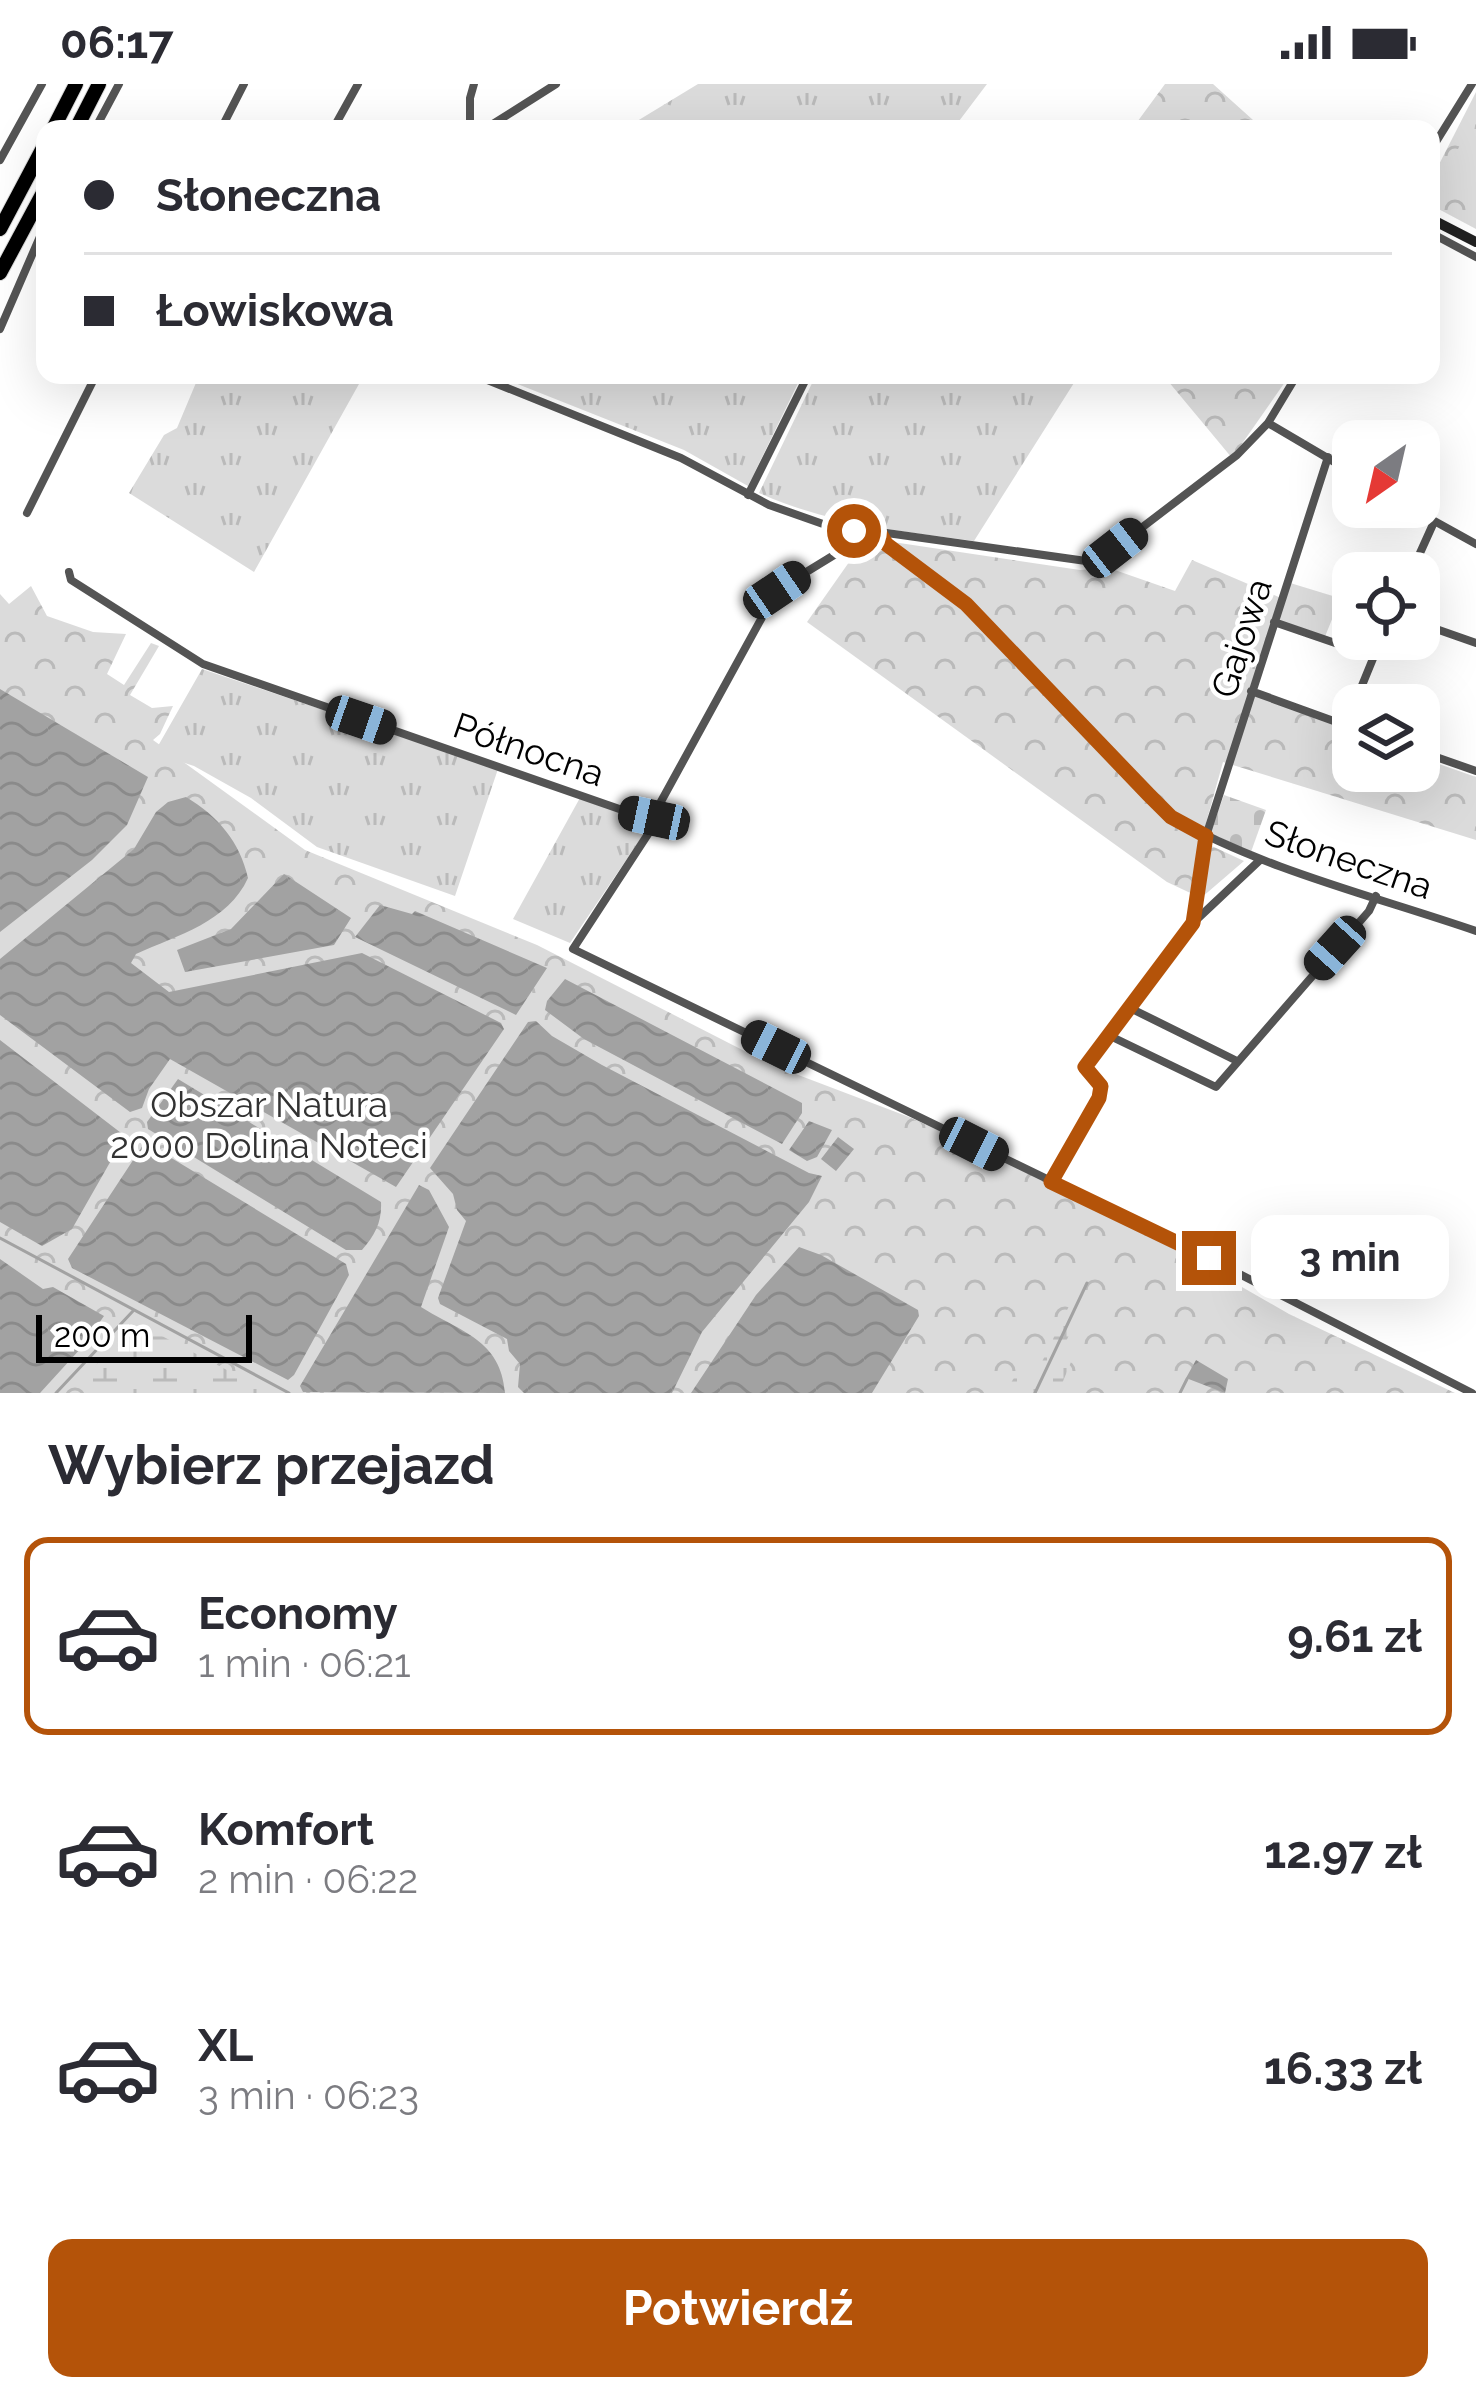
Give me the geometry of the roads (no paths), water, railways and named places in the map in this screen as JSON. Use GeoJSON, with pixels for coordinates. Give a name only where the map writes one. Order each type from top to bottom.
{"type":"FeatureCollection","features":[{"type":"Feature","properties":{"kind":"highway"},"geometry":{"type":"LineString","coordinates":[[58,120],[76,84]]}},
{"type":"Feature","properties":{"kind":"highway"},"geometry":{"type":"LineString","coordinates":[[81,120],[99,84]]}},
{"type":"Feature","properties":{"kind":"highway"},"geometry":{"type":"LineString","coordinates":[[0,229],[36,161]]}},
{"type":"Feature","properties":{"kind":"highway"},"geometry":{"type":"LineString","coordinates":[[0,273],[36,206]]}},
{"type":"Feature","properties":{"kind":"street"},"geometry":{"type":"LineString","coordinates":[[0,160],[42,84]]}},
{"type":"Feature","properties":{"kind":"street"},"geometry":{"type":"LineString","coordinates":[[100,120],[119,84]]}},
{"type":"Feature","properties":{"kind":"street"},"geometry":{"type":"LineString","coordinates":[[226,120],[244,84]]}},
{"type":"Feature","properties":{"kind":"street"},"geometry":{"type":"LineString","coordinates":[[338,120],[358,84]]}},
{"type":"Feature","properties":{"kind":"street"},"geometry":{"type":"LineString","coordinates":[[470,120],[474,84]]}},
{"type":"Feature","properties":{"kind":"street"},"geometry":{"type":"LineString","coordinates":[[499,120],[556,84]]}},
{"type":"Feature","properties":{"kind":"street"},"geometry":{"type":"LineString","coordinates":[[1440,136],[1472,84]]}},
{"type":"Feature","properties":{"kind":"street"},"geometry":{"type":"LineString","coordinates":[[1440,224],[1476,242]]}},
{"type":"Feature","properties":{"kind":"street"},"geometry":{"type":"LineString","coordinates":[[1440,238],[1476,257]]}},
{"type":"Feature","properties":{"kind":"street"},"geometry":{"type":"LineString","coordinates":[[0,329],[36,246]]}},
{"type":"Feature","properties":{"kind":"street"},"geometry":{"type":"LineString","coordinates":[[27,513],[92,384]]}},
{"type":"Feature","properties":{"kind":"street"},"geometry":{"type":"LineString","coordinates":[[498,384],[664,450],[799,516],[854,531],[1095,560],[1237,455],[1268,423],[1292,384]]}},
{"type":"Feature","properties":{"kind":"street"},"geometry":{"type":"LineString","coordinates":[[748,495],[804,384]]}},
{"type":"Feature","properties":{"kind":"street"},"geometry":{"type":"LineString","coordinates":[[1268,423],[1332,459]]}},
{"type":"Feature","properties":{"kind":"street","name":"Gajowa"},"geometry":{"type":"LineString","coordinates":[[1206,836],[1328,457]]}},
{"type":"Feature","properties":{"kind":"street"},"geometry":{"type":"LineString","coordinates":[[1440,525],[1476,544]]}},
{"type":"Feature","properties":{"kind":"street"},"geometry":{"type":"LineString","coordinates":[[854,531],[839,552],[777,590],[652,828],[573,949],[1216,1261],[1472,1393]]}},
{"type":"Feature","properties":{"kind":"street","name":"Słoneczna"},"geometry":{"type":"LineString","coordinates":[[881,535],[886,544],[966,604],[1160,806],[1206,836],[1261,859],[1476,931]]}},
{"type":"Feature","properties":{"kind":"street","name":"Północna"},"geometry":{"type":"LineString","coordinates":[[69,572],[71,580],[203,664],[654,818]]}},
{"type":"Feature","properties":{"kind":"street"},"geometry":{"type":"LineString","coordinates":[[1274,622],[1332,642]]}},
{"type":"Feature","properties":{"kind":"street"},"geometry":{"type":"LineString","coordinates":[[1440,630],[1476,643]]}},
{"type":"Feature","properties":{"kind":"street"},"geometry":{"type":"LineString","coordinates":[[1251,692],[1332,720]]}},
{"type":"Feature","properties":{"kind":"street"},"geometry":{"type":"LineString","coordinates":[[1440,758],[1476,771]]}},
{"type":"Feature","properties":{"kind":"street"},"geometry":{"type":"LineString","coordinates":[[1193,923],[1206,836]]}},
{"type":"Feature","properties":{"kind":"street"},"geometry":{"type":"LineString","coordinates":[[1051,1182],[1099,1098],[1101,1086],[1085,1067],[1193,923],[1246,868],[1261,859]]}},
{"type":"Feature","properties":{"kind":"street"},"geometry":{"type":"LineString","coordinates":[[1108,1035],[1216,1087],[1369,911],[1376,896]]}},
{"type":"Feature","properties":{"kind":"street"},"geometry":{"type":"LineString","coordinates":[[1128,1007],[1136,1015],[1237,1061]]}},
{"type":"Feature","properties":{"kind":"water"},"geometry":{"type":"Polygon","coordinates":[[[0,689],[148,777],[127,825],[92,860],[0,932],[0,689]]]}},
{"type":"Feature","properties":{"kind":"water"},"geometry":{"type":"Polygon","coordinates":[[[186,797],[226,831],[248,878],[215,916],[136,954],[131,963],[169,992],[362,953],[501,1023],[504,1029],[396,1187],[170,1059],[142,1108],[130,1112],[0,1015],[0,959],[134,849],[156,812],[186,797]]]}},
{"type":"Feature","properties":{"kind":"water"},"geometry":{"type":"Polygon","coordinates":[[[284,874],[351,918],[334,945],[185,972],[177,950],[231,929],[284,874]]]}},
{"type":"Feature","properties":{"kind":"water"},"geometry":{"type":"Polygon","coordinates":[[[380,905],[415,911],[547,968],[516,1015],[355,937],[380,905]]]}},
{"type":"Feature","properties":{"kind":"water"},"geometry":{"type":"Polygon","coordinates":[[[565,979],[802,1103],[802,1113],[782,1144],[584,1039],[545,1010],[565,979]]]}},
{"type":"Feature","properties":{"kind":"water"},"geometry":{"type":"Polygon","coordinates":[[[536,1021],[552,1036],[602,1065],[822,1176],[809,1202],[702,1332],[672,1393],[524,1393],[518,1387],[520,1364],[509,1351],[507,1339],[440,1304],[438,1298],[466,1221],[453,1194],[430,1168],[528,1022],[536,1021]]]}},
{"type":"Feature","properties":{"kind":"water"},"geometry":{"type":"Polygon","coordinates":[[[0,1040],[125,1136],[72,1229],[42,1246],[0,1222],[0,1040]]]}},
{"type":"Feature","properties":{"kind":"water"},"geometry":{"type":"Polygon","coordinates":[[[178,1079],[381,1202],[377,1228],[362,1250],[346,1250],[148,1129],[147,1122],[178,1079]]]}},
{"type":"Feature","properties":{"kind":"water"},"geometry":{"type":"Polygon","coordinates":[[[809,1121],[832,1130],[817,1157],[807,1161],[789,1150],[809,1121]]]}},
{"type":"Feature","properties":{"kind":"water"},"geometry":{"type":"Polygon","coordinates":[[[838,1137],[854,1149],[836,1171],[821,1159],[838,1137]]]}},
{"type":"Feature","properties":{"kind":"water"},"geometry":{"type":"Polygon","coordinates":[[[145,1142],[346,1264],[349,1275],[288,1380],[72,1268],[68,1259],[145,1142]]]}},
{"type":"Feature","properties":{"kind":"water"},"geometry":{"type":"Polygon","coordinates":[[[419,1185],[429,1190],[449,1227],[421,1307],[487,1349],[502,1375],[505,1393],[303,1392],[300,1386],[419,1185]]]}},
{"type":"Feature","properties":{"kind":"water"},"geometry":{"type":"Polygon","coordinates":[[[799,1247],[918,1310],[919,1316],[872,1393],[691,1393],[756,1295],[799,1247]]]}},
{"type":"Feature","properties":{"kind":"water"},"geometry":{"type":"Polygon","coordinates":[[[0,1259],[43,1289],[53,1287],[104,1316],[40,1393],[0,1393],[0,1259]]]}},
{"type":"Feature","properties":{"kind":"water"},"geometry":{"type":"Polygon","coordinates":[[[1196,1360],[1228,1379],[1225,1393],[1186,1378],[1196,1360]]]}},
{"type":"Feature","properties":{"kind":"waterway"},"geometry":{"type":"LineString","coordinates":[[0,1238],[289,1393]]}},
{"type":"Feature","properties":{"kind":"waterway"},"geometry":{"type":"LineString","coordinates":[[1035,1393],[1087,1283]]}},
{"type":"Feature","properties":{"kind":"waterway"},"geometry":{"type":"LineString","coordinates":[[56,1393],[133,1311]]}},
{"type":"Feature","properties":{"kind":"waterway"},"geometry":{"type":"LineString","coordinates":[[1180,1393],[1187,1379]]}},
{"type":"Feature","properties":{"kind":"park label","name":"Obszar Natura 2000 Dolina Noteci"},"geometry":{"type":"Point","coordinates":[269,1124]}}]}
